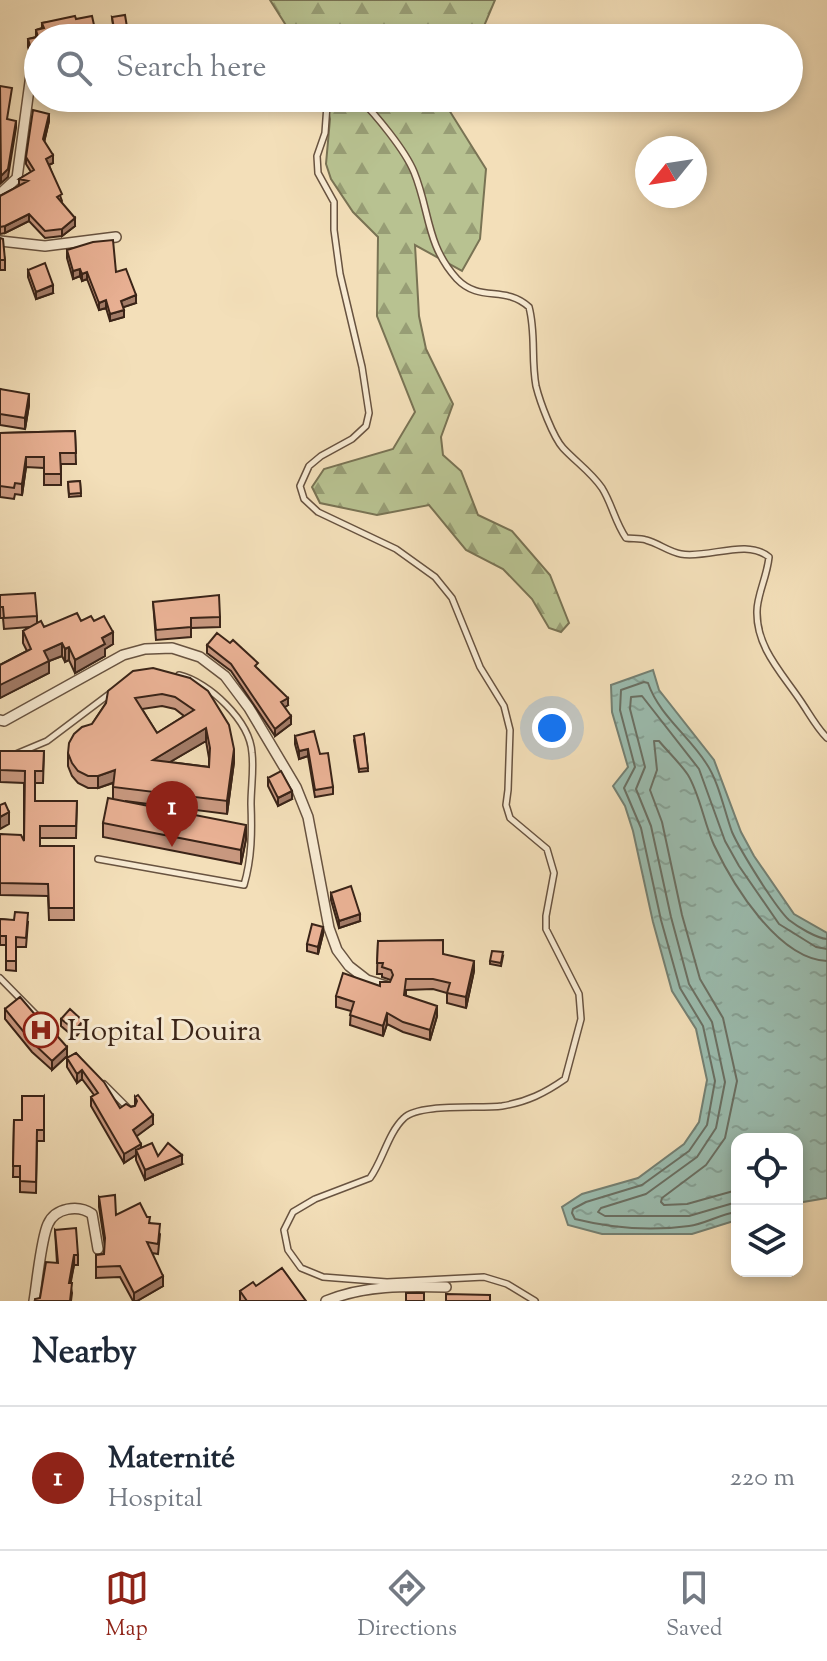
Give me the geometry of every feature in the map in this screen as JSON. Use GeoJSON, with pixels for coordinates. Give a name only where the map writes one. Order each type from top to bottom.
{"type":"FeatureCollection","features":[{"type":"Feature","properties":{"kind":"street"},"geometry":{"type":"LineString","coordinates":[[0,194],[17,178],[26,112]]}},
{"type":"Feature","properties":{"kind":"street"},"geometry":{"type":"LineString","coordinates":[[0,241],[45,246],[116,237]]}},
{"type":"Feature","properties":{"kind":"street"},"geometry":{"type":"LineString","coordinates":[[0,720],[4,721],[123,655],[145,649],[172,648],[200,657],[225,676],[241,697],[272,743],[296,787],[308,817],[329,928],[337,950],[349,966],[367,980],[386,986]]}},
{"type":"Feature","properties":{"kind":"street"},"geometry":{"type":"LineString","coordinates":[[34,1301],[48,1223],[61,1210],[78,1208],[92,1214],[98,1249]]}},
{"type":"Feature","properties":{"kind":"street"},"geometry":{"type":"LineString","coordinates":[[326,1301],[346,1293],[387,1287],[446,1287]]}},
{"type":"Feature","properties":{"kind":"lane"},"geometry":{"type":"LineString","coordinates":[[326,112],[325,133],[317,156],[318,173],[334,202],[340,274],[362,367],[369,413],[366,426],[352,439],[309,466],[300,486],[304,499],[318,512],[414,559],[435,577],[452,598],[475,657],[504,706],[510,730],[506,805],[510,818],[547,849],[554,873],[546,929],[579,994],[581,1019],[565,1079],[544,1094],[528,1101],[476,1109],[418,1111],[405,1117],[370,1178],[315,1199],[293,1212],[284,1230],[288,1250],[301,1268],[323,1277],[420,1282],[484,1277],[507,1284],[535,1301]]}},
{"type":"Feature","properties":{"kind":"lane"},"geometry":{"type":"LineString","coordinates":[[370,112],[413,168],[427,223],[442,260],[460,282],[475,292],[484,295],[510,294],[529,307],[534,325],[535,373],[540,399],[562,447],[603,490],[626,538],[645,540],[680,554],[702,555],[745,549],[760,550],[769,557],[768,575],[757,608],[763,643],[777,669],[827,738]]}},
{"type":"Feature","properties":{"kind":"lane"},"geometry":{"type":"LineString","coordinates":[[98,859],[244,885],[252,844],[253,750],[240,721],[217,695],[192,678],[166,673]]}},
{"type":"Feature","properties":{"kind":"lane"},"geometry":{"type":"LineString","coordinates":[[8,757],[47,741],[115,689]]}},
{"type":"Feature","properties":{"kind":"lane"},"geometry":{"type":"LineString","coordinates":[[0,978],[63,1044]]}},
{"type":"Feature","properties":{"kind":"lane"},"geometry":{"type":"LineString","coordinates":[[97,1077],[132,1111]]}},
{"type":"Feature","properties":{"kind":"green space"},"geometry":{"type":"Polygon","coordinates":[[[270,0],[495,0],[485,24],[285,24],[270,0]]]}},
{"type":"Feature","properties":{"kind":"green space"},"geometry":{"type":"Polygon","coordinates":[[[328,112],[450,112],[486,169],[480,239],[462,271],[415,245],[419,316],[426,349],[453,404],[441,437],[443,455],[461,471],[478,515],[512,531],[550,575],[569,623],[561,632],[549,628],[532,599],[503,569],[466,550],[429,505],[377,515],[320,503],[312,487],[324,469],[393,449],[415,412],[377,316],[378,237],[353,212],[331,179],[326,164],[328,112]]]}},
{"type":"Feature","properties":{"kind":"water"},"geometry":{"type":"Polygon","coordinates":[[[653,670],[659,690],[714,760],[741,832],[754,856],[794,914],[827,933],[827,1198],[803,1202],[803,1133],[731,1133],[731,1222],[692,1234],[602,1234],[568,1225],[562,1207],[582,1194],[638,1178],[684,1144],[699,1122],[707,1080],[696,1029],[672,991],[633,831],[625,806],[613,786],[628,767],[612,712],[611,685],[653,670]]]}},
{"type":"Feature","properties":{"kind":"building"},"geometry":{"type":"Polygon","coordinates":[[[125,15],[126,24],[113,24],[112,17],[125,15]]]}},
{"type":"Feature","properties":{"kind":"building"},"geometry":{"type":"Polygon","coordinates":[[[92,16],[94,24],[42,24],[92,16]]]}},
{"type":"Feature","properties":{"kind":"building"},"geometry":{"type":"Polygon","coordinates":[[[0,86],[12,88],[7,119],[16,121],[8,169],[1,176],[0,86]]]}},
{"type":"Feature","properties":{"kind":"building"},"geometry":{"type":"Polygon","coordinates":[[[33,112],[49,114],[43,139],[53,155],[46,159],[62,194],[57,197],[75,218],[62,229],[45,231],[29,214],[0,227],[0,196],[28,181],[19,179],[34,170],[26,157],[33,112]]]}},
{"type":"Feature","properties":{"kind":"building"},"geometry":{"type":"Polygon","coordinates":[[[0,238],[3,239],[5,260],[0,260],[0,238]]]}},
{"type":"Feature","properties":{"kind":"building"},"geometry":{"type":"Polygon","coordinates":[[[113,240],[116,272],[126,269],[136,295],[121,301],[124,310],[110,314],[106,300],[99,303],[87,272],[82,274],[80,269],[73,271],[67,250],[113,240]]]}},
{"type":"Feature","properties":{"kind":"building"},"geometry":{"type":"Polygon","coordinates":[[[45,263],[53,285],[36,292],[28,270],[45,263]]]}},
{"type":"Feature","properties":{"kind":"building"},"geometry":{"type":"Polygon","coordinates":[[[0,389],[29,394],[25,418],[0,414],[0,389]]]}},
{"type":"Feature","properties":{"kind":"building"},"geometry":{"type":"Polygon","coordinates":[[[75,431],[76,453],[60,453],[61,474],[44,474],[44,457],[26,457],[22,484],[15,483],[14,488],[0,486],[0,433],[75,431]]]}},
{"type":"Feature","properties":{"kind":"building"},"geometry":{"type":"Polygon","coordinates":[[[80,481],[81,493],[69,494],[68,482],[80,481]]]}},
{"type":"Feature","properties":{"kind":"building"},"geometry":{"type":"Polygon","coordinates":[[[35,593],[37,616],[4,618],[0,595],[35,593]]]}},
{"type":"Feature","properties":{"kind":"building"},"geometry":{"type":"Polygon","coordinates":[[[219,595],[220,617],[191,618],[191,627],[156,630],[153,602],[219,595]]]}},
{"type":"Feature","properties":{"kind":"building"},"geometry":{"type":"Polygon","coordinates":[[[77,613],[81,621],[91,616],[94,621],[104,616],[113,632],[102,638],[105,644],[75,660],[69,647],[65,649],[62,643],[44,651],[49,661],[0,685],[0,665],[31,649],[23,631],[41,621],[44,627],[77,613]]]}},
{"type":"Feature","properties":{"kind":"building"},"geometry":{"type":"Polygon","coordinates":[[[217,633],[230,643],[233,640],[288,698],[281,702],[291,716],[275,729],[231,664],[207,645],[217,633]]]}},
{"type":"Feature","properties":{"kind":"building"},"geometry":{"type":"Polygon","coordinates":[[[153,668],[190,678],[208,691],[229,725],[234,749],[227,801],[113,787],[115,770],[88,776],[78,771],[72,763],[68,753],[74,734],[92,724],[106,703],[108,691],[133,671],[153,668]],[[162,694],[135,698],[157,733],[194,710],[175,697],[162,694]],[[206,728],[153,760],[209,767],[210,748],[206,728]]]}},
{"type":"Feature","properties":{"kind":"building"},"geometry":{"type":"Polygon","coordinates":[[[314,731],[320,754],[328,753],[333,787],[315,790],[308,749],[299,751],[295,736],[314,731]]]}},
{"type":"Feature","properties":{"kind":"building"},"geometry":{"type":"Polygon","coordinates":[[[364,734],[368,768],[359,769],[354,736],[364,734]]]}},
{"type":"Feature","properties":{"kind":"building"},"geometry":{"type":"Polygon","coordinates":[[[0,751],[44,751],[43,771],[35,771],[35,801],[77,801],[76,826],[40,826],[40,846],[74,846],[74,908],[49,908],[48,884],[0,883],[0,834],[21,835],[24,841],[25,771],[0,770],[0,751]]]}},
{"type":"Feature","properties":{"kind":"building"},"geometry":{"type":"Polygon","coordinates":[[[281,771],[292,791],[278,798],[268,778],[281,771]]]}},
{"type":"Feature","properties":{"kind":"building"},"geometry":{"type":"Polygon","coordinates":[[[108,798],[246,825],[241,850],[103,823],[108,798]]]}},
{"type":"Feature","properties":{"kind":"building"},"geometry":{"type":"Polygon","coordinates":[[[5,803],[9,812],[0,817],[0,805],[5,803]]]}},
{"type":"Feature","properties":{"kind":"building"},"geometry":{"type":"Polygon","coordinates":[[[351,886],[360,914],[339,921],[331,893],[351,886]]]}},
{"type":"Feature","properties":{"kind":"building"},"geometry":{"type":"Polygon","coordinates":[[[15,912],[28,913],[26,938],[16,937],[16,961],[6,961],[6,936],[0,936],[0,919],[14,920],[15,912]]]}},
{"type":"Feature","properties":{"kind":"building"},"geometry":{"type":"Polygon","coordinates":[[[312,924],[323,927],[318,947],[307,944],[312,924]]]}},
{"type":"Feature","properties":{"kind":"building"},"geometry":{"type":"Polygon","coordinates":[[[443,940],[443,954],[474,961],[466,997],[447,993],[450,983],[433,979],[406,979],[404,995],[437,1006],[430,1030],[403,1022],[387,1013],[383,1026],[350,1015],[354,1002],[336,996],[343,973],[380,986],[380,982],[390,982],[393,975],[391,970],[382,967],[383,963],[377,963],[378,941],[443,940]]]}},
{"type":"Feature","properties":{"kind":"building"},"geometry":{"type":"Polygon","coordinates":[[[492,951],[503,952],[501,963],[490,961],[492,951]]]}},
{"type":"Feature","properties":{"kind":"building"},"geometry":{"type":"Polygon","coordinates":[[[20,997],[67,1047],[52,1061],[5,1009],[20,997]]]}},
{"type":"Feature","properties":{"kind":"building"},"geometry":{"type":"Polygon","coordinates":[[[70,1009],[83,1021],[75,1030],[61,1019],[70,1009]]]}},
{"type":"Feature","properties":{"kind":"building"},"geometry":{"type":"Polygon","coordinates":[[[76,1053],[104,1082],[120,1108],[126,1104],[135,1106],[138,1095],[153,1115],[133,1130],[141,1144],[124,1154],[91,1097],[98,1093],[82,1070],[77,1074],[67,1058],[76,1053]]]}},
{"type":"Feature","properties":{"kind":"building"},"geometry":{"type":"Polygon","coordinates":[[[22,1096],[44,1096],[44,1130],[37,1130],[36,1182],[20,1181],[20,1166],[13,1166],[14,1120],[22,1120],[22,1096]]]}},
{"type":"Feature","properties":{"kind":"building"},"geometry":{"type":"Polygon","coordinates":[[[152,1143],[158,1156],[168,1143],[182,1155],[145,1170],[136,1150],[152,1143]]]}},
{"type":"Feature","properties":{"kind":"building"},"geometry":{"type":"Polygon","coordinates":[[[115,1195],[116,1215],[140,1203],[147,1217],[150,1217],[149,1223],[160,1224],[158,1244],[147,1242],[163,1276],[134,1293],[120,1266],[96,1267],[96,1255],[104,1254],[105,1238],[99,1197],[115,1195]]]}},
{"type":"Feature","properties":{"kind":"building"},"geometry":{"type":"Polygon","coordinates":[[[76,1228],[78,1255],[74,1255],[69,1283],[72,1283],[70,1301],[35,1301],[40,1298],[46,1262],[58,1263],[55,1230],[76,1228]]]}},
{"type":"Feature","properties":{"kind":"building"},"geometry":{"type":"Polygon","coordinates":[[[282,1268],[306,1301],[247,1301],[240,1291],[253,1282],[256,1286],[282,1268]]]}},
{"type":"Feature","properties":{"kind":"building"},"geometry":{"type":"Polygon","coordinates":[[[406,1293],[424,1293],[424,1301],[406,1301],[406,1293]]]}},
{"type":"Feature","properties":{"kind":"building"},"geometry":{"type":"Polygon","coordinates":[[[446,1294],[490,1295],[490,1301],[446,1301],[446,1294]]]}},
{"type":"Feature","properties":{"kind":"place","name":"Maternité"},"geometry":{"type":"Point","coordinates":[172,847]}},
{"type":"Feature","properties":{"kind":"place","name":"Hopital Douira"},"geometry":{"type":"Point","coordinates":[41,1030]}}]}
